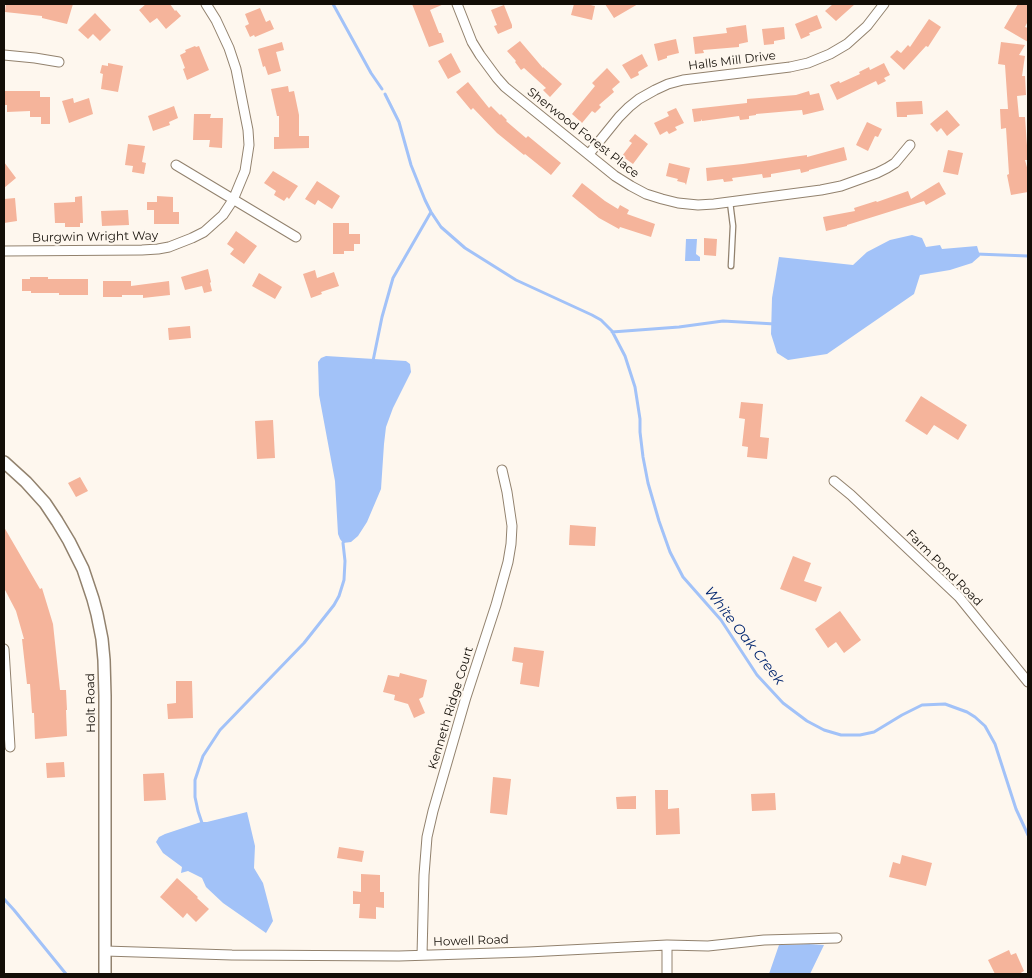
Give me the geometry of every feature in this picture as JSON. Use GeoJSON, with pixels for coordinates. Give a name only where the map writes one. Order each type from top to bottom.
{"type":"FeatureCollection","features":[{"type":"Feature","properties":{"kind":"street","name":"Burgwin Wright Way"},"geometry":{"type":"LineString","coordinates":[[4,251],[142,250],[169,247],[204,232],[223,215],[233,200],[245,171],[249,145],[248,130],[236,69],[229,48],[206,4]]}},
{"type":"Feature","properties":{"kind":"street","name":"Sherwood Forest Place"},"geometry":{"type":"LineString","coordinates":[[457,4],[472,42],[505,87],[615,176],[646,194],[678,203],[698,205],[822,190],[841,186],[877,173],[895,163],[910,145]]}},
{"type":"Feature","properties":{"kind":"street","name":"Halls Mill Drive"},"geometry":{"type":"LineString","coordinates":[[589,154],[629,107],[654,90],[683,80],[790,67],[808,63],[830,54],[847,44],[867,26],[884,4]]}},
{"type":"Feature","properties":{"kind":"street"},"geometry":{"type":"LineString","coordinates":[[4,55],[59,62]]}},
{"type":"Feature","properties":{"kind":"street"},"geometry":{"type":"LineString","coordinates":[[176,165],[296,237]]}},
{"type":"Feature","properties":{"kind":"street","name":"Holt Road"},"geometry":{"type":"LineString","coordinates":[[4,462],[26,482],[44,503],[70,541],[83,569],[97,614],[103,653],[105,696],[105,974]]}},
{"type":"Feature","properties":{"kind":"street","name":"Kenneth Ridge Court"},"geometry":{"type":"LineString","coordinates":[[422,955],[424,875],[428,836],[433,812],[466,697],[496,605],[511,544],[512,526],[502,470]]}},
{"type":"Feature","properties":{"kind":"street","name":"Farm Pond Road"},"geometry":{"type":"LineString","coordinates":[[834,481],[958,597],[1028,682]]}},
{"type":"Feature","properties":{"kind":"street"},"geometry":{"type":"LineString","coordinates":[[4,649],[10,747]]}},
{"type":"Feature","properties":{"kind":"street","name":"Howell Road"},"geometry":{"type":"LineString","coordinates":[[105,951],[232,955],[422,955],[667,945],[708,946],[764,940],[837,938]]}},
{"type":"Feature","properties":{"kind":"street"},"geometry":{"type":"LineString","coordinates":[[667,945],[667,974]]}},
{"type":"Feature","properties":{"kind":"lane"},"geometry":{"type":"LineString","coordinates":[[730,202],[733,226],[731,266]]}},
{"type":"Feature","properties":{"kind":"water"},"geometry":{"type":"Polygon","coordinates":[[[912,235],[922,238],[926,247],[940,245],[942,249],[977,246],[980,256],[972,263],[950,270],[920,275],[914,294],[827,354],[788,360],[777,353],[771,334],[772,298],[779,257],[853,265],[867,252],[890,240],[912,235]]]}},
{"type":"Feature","properties":{"kind":"water"},"geometry":{"type":"Polygon","coordinates":[[[686,239],[697,239],[696,254],[700,257],[700,261],[685,261],[686,239]]]}},
{"type":"Feature","properties":{"kind":"water"},"geometry":{"type":"Polygon","coordinates":[[[326,356],[406,361],[410,364],[411,372],[386,427],[381,489],[367,522],[358,536],[351,542],[343,543],[338,534],[335,481],[319,395],[318,362],[326,356]]]}},
{"type":"Feature","properties":{"kind":"water"},"geometry":{"type":"Polygon","coordinates":[[[247,812],[255,846],[254,868],[263,883],[273,921],[266,933],[223,903],[206,887],[202,878],[188,871],[181,873],[182,867],[163,853],[156,842],[159,837],[165,834],[201,822],[247,812]]]}},
{"type":"Feature","properties":{"kind":"water"},"geometry":{"type":"Polygon","coordinates":[[[779,945],[824,945],[810,974],[769,974],[779,945]]]}},
{"type":"Feature","properties":{"kind":"building"},"geometry":{"type":"Polygon","coordinates":[[[6,4],[73,4],[67,24],[42,18],[42,16],[5,12],[6,4]]]}},
{"type":"Feature","properties":{"kind":"building"},"geometry":{"type":"Polygon","coordinates":[[[146,4],[170,4],[181,16],[166,29],[157,18],[150,23],[139,10],[146,4]]]}},
{"type":"Feature","properties":{"kind":"building"},"geometry":{"type":"Polygon","coordinates":[[[412,4],[444,4],[430,10],[444,42],[429,47],[412,4]]]}},
{"type":"Feature","properties":{"kind":"building"},"geometry":{"type":"Polygon","coordinates":[[[574,4],[595,6],[592,20],[571,15],[574,4]]]}},
{"type":"Feature","properties":{"kind":"building"},"geometry":{"type":"Polygon","coordinates":[[[605,4],[638,4],[614,18],[605,4]]]}},
{"type":"Feature","properties":{"kind":"building"},"geometry":{"type":"Polygon","coordinates":[[[833,4],[855,4],[836,21],[825,11],[833,4]]]}},
{"type":"Feature","properties":{"kind":"building"},"geometry":{"type":"Polygon","coordinates":[[[1018,4],[1028,4],[1028,21],[1025,27],[1028,28],[1028,42],[1004,28],[1018,4]]]}},
{"type":"Feature","properties":{"kind":"building"},"geometry":{"type":"Polygon","coordinates":[[[504,5],[512,28],[498,34],[494,26],[497,25],[491,10],[504,5]]]}},
{"type":"Feature","properties":{"kind":"building"},"geometry":{"type":"Polygon","coordinates":[[[260,8],[266,22],[270,20],[274,29],[255,37],[254,35],[250,37],[245,26],[249,24],[245,14],[260,8]]]}},
{"type":"Feature","properties":{"kind":"building"},"geometry":{"type":"Polygon","coordinates":[[[95,13],[111,30],[100,41],[93,34],[88,39],[78,30],[95,13]]]}},
{"type":"Feature","properties":{"kind":"building"},"geometry":{"type":"Polygon","coordinates":[[[817,15],[822,28],[809,33],[810,35],[801,39],[795,24],[817,15]]]}},
{"type":"Feature","properties":{"kind":"building"},"geometry":{"type":"Polygon","coordinates":[[[929,19],[941,27],[928,47],[926,46],[904,70],[890,57],[897,50],[901,53],[908,45],[910,47],[929,19]]]}},
{"type":"Feature","properties":{"kind":"building"},"geometry":{"type":"Polygon","coordinates":[[[746,25],[748,42],[739,44],[739,47],[703,50],[704,53],[695,54],[693,37],[727,33],[726,28],[746,25]]]}},
{"type":"Feature","properties":{"kind":"building"},"geometry":{"type":"Polygon","coordinates":[[[784,27],[785,39],[774,41],[774,44],[764,45],[762,29],[784,27]]]}},
{"type":"Feature","properties":{"kind":"building"},"geometry":{"type":"Polygon","coordinates":[[[676,39],[679,53],[658,61],[654,44],[676,39]]]}},
{"type":"Feature","properties":{"kind":"building"},"geometry":{"type":"Polygon","coordinates":[[[520,41],[543,68],[562,84],[550,97],[543,90],[546,88],[524,68],[521,70],[507,51],[520,41]]]}},
{"type":"Feature","properties":{"kind":"building"},"geometry":{"type":"Polygon","coordinates":[[[282,42],[284,50],[276,52],[281,71],[268,75],[265,66],[263,67],[258,49],[282,42]]]}},
{"type":"Feature","properties":{"kind":"building"},"geometry":{"type":"Polygon","coordinates":[[[1001,42],[1025,45],[1019,55],[1025,56],[1022,76],[1025,76],[1026,95],[1017,96],[1019,117],[1025,117],[1028,160],[1025,160],[1028,171],[1028,192],[1011,195],[1007,175],[1009,174],[1006,128],[1001,129],[1000,109],[1008,109],[1005,65],[998,64],[1001,42]]]}},
{"type":"Feature","properties":{"kind":"building"},"geometry":{"type":"Polygon","coordinates":[[[199,46],[209,70],[187,80],[180,55],[186,52],[185,50],[199,46]]]}},
{"type":"Feature","properties":{"kind":"building"},"geometry":{"type":"Polygon","coordinates":[[[451,53],[461,72],[448,79],[438,61],[451,53]]]}},
{"type":"Feature","properties":{"kind":"building"},"geometry":{"type":"Polygon","coordinates":[[[642,54],[648,66],[638,72],[639,75],[631,79],[622,65],[642,54]]]}},
{"type":"Feature","properties":{"kind":"building"},"geometry":{"type":"Polygon","coordinates":[[[108,63],[123,66],[118,92],[101,89],[103,74],[100,73],[102,65],[108,66],[108,63]]]}},
{"type":"Feature","properties":{"kind":"building"},"geometry":{"type":"Polygon","coordinates":[[[884,63],[890,75],[884,78],[886,81],[878,85],[876,81],[837,100],[830,85],[839,81],[840,83],[860,74],[859,72],[869,67],[870,70],[884,63]]]}},
{"type":"Feature","properties":{"kind":"building"},"geometry":{"type":"Polygon","coordinates":[[[607,68],[620,82],[612,89],[614,92],[599,105],[601,107],[595,113],[592,111],[582,123],[572,114],[595,86],[592,83],[607,68]]]}},
{"type":"Feature","properties":{"kind":"building"},"geometry":{"type":"Polygon","coordinates":[[[468,82],[489,108],[491,106],[526,138],[528,136],[561,163],[551,175],[497,133],[473,108],[471,110],[456,92],[468,82]]]}},
{"type":"Feature","properties":{"kind":"building"},"geometry":{"type":"Polygon","coordinates":[[[288,86],[289,92],[294,91],[299,115],[299,136],[309,136],[309,148],[274,149],[274,137],[279,137],[279,116],[277,116],[271,89],[288,86]]]}},
{"type":"Feature","properties":{"kind":"building"},"geometry":{"type":"Polygon","coordinates":[[[4,91],[40,91],[40,97],[50,97],[50,124],[41,124],[41,117],[30,117],[30,111],[7,112],[7,105],[4,105],[4,91]]]}},
{"type":"Feature","properties":{"kind":"building"},"geometry":{"type":"Polygon","coordinates":[[[809,91],[810,95],[819,93],[824,110],[803,115],[802,110],[756,114],[749,116],[749,119],[740,120],[739,116],[702,121],[701,119],[701,121],[694,122],[692,109],[747,103],[747,99],[796,95],[809,91]]]}},
{"type":"Feature","properties":{"kind":"building"},"geometry":{"type":"Polygon","coordinates":[[[73,98],[74,103],[89,98],[93,114],[69,123],[62,101],[73,98]]]}},
{"type":"Feature","properties":{"kind":"building"},"geometry":{"type":"Polygon","coordinates":[[[922,101],[923,114],[897,117],[896,102],[922,101]]]}},
{"type":"Feature","properties":{"kind":"building"},"geometry":{"type":"Polygon","coordinates":[[[174,106],[178,118],[169,122],[170,125],[153,131],[148,116],[174,106]]]}},
{"type":"Feature","properties":{"kind":"building"},"geometry":{"type":"Polygon","coordinates":[[[676,108],[684,123],[675,127],[677,130],[669,134],[667,131],[660,135],[654,123],[669,116],[667,112],[676,108]]]}},
{"type":"Feature","properties":{"kind":"building"},"geometry":{"type":"Polygon","coordinates":[[[947,110],[960,125],[947,136],[941,128],[937,132],[930,124],[947,110]]]}},
{"type":"Feature","properties":{"kind":"building"},"geometry":{"type":"Polygon","coordinates":[[[194,114],[211,114],[210,118],[223,118],[222,148],[209,147],[210,140],[193,140],[194,114]]]}},
{"type":"Feature","properties":{"kind":"building"},"geometry":{"type":"Polygon","coordinates":[[[867,122],[882,129],[878,137],[875,136],[868,151],[856,145],[867,122]]]}},
{"type":"Feature","properties":{"kind":"building"},"geometry":{"type":"Polygon","coordinates":[[[635,134],[648,144],[633,164],[622,156],[632,143],[629,141],[635,134]]]}},
{"type":"Feature","properties":{"kind":"building"},"geometry":{"type":"Polygon","coordinates":[[[128,144],[145,146],[142,162],[146,163],[144,174],[132,172],[133,166],[125,165],[128,144]]]}},
{"type":"Feature","properties":{"kind":"building"},"geometry":{"type":"Polygon","coordinates":[[[844,147],[847,160],[801,173],[800,169],[771,174],[771,177],[763,178],[762,174],[732,178],[733,181],[724,182],[723,179],[707,181],[706,168],[807,155],[807,157],[844,147]]]}},
{"type":"Feature","properties":{"kind":"building"},"geometry":{"type":"Polygon","coordinates":[[[948,150],[963,153],[958,175],[943,172],[948,150]]]}},
{"type":"Feature","properties":{"kind":"building"},"geometry":{"type":"Polygon","coordinates":[[[4,162],[16,178],[4,188],[4,162]]]}},
{"type":"Feature","properties":{"kind":"building"},"geometry":{"type":"Polygon","coordinates":[[[669,163],[690,168],[686,185],[677,181],[678,179],[666,176],[669,163]]]}},
{"type":"Feature","properties":{"kind":"building"},"geometry":{"type":"Polygon","coordinates":[[[273,171],[298,186],[289,199],[287,197],[284,201],[274,195],[276,191],[264,183],[273,171]]]}},
{"type":"Feature","properties":{"kind":"building"},"geometry":{"type":"Polygon","coordinates":[[[317,181],[340,196],[332,209],[318,200],[315,205],[305,199],[317,181]]]}},
{"type":"Feature","properties":{"kind":"building"},"geometry":{"type":"Polygon","coordinates":[[[939,182],[946,194],[926,205],[924,201],[826,231],[823,217],[855,211],[854,208],[908,191],[911,199],[939,182]]]}},
{"type":"Feature","properties":{"kind":"building"},"geometry":{"type":"Polygon","coordinates":[[[582,183],[618,209],[620,205],[629,210],[627,214],[655,224],[651,237],[620,227],[619,229],[599,218],[572,196],[582,183]]]}},
{"type":"Feature","properties":{"kind":"building"},"geometry":{"type":"Polygon","coordinates":[[[82,196],[83,223],[80,223],[80,227],[65,227],[65,223],[55,223],[54,203],[75,202],[75,197],[82,196]]]}},
{"type":"Feature","properties":{"kind":"building"},"geometry":{"type":"Polygon","coordinates":[[[157,196],[173,197],[173,212],[179,212],[179,224],[154,224],[154,210],[147,210],[147,202],[157,202],[157,196]]]}},
{"type":"Feature","properties":{"kind":"building"},"geometry":{"type":"Polygon","coordinates":[[[15,198],[17,221],[4,223],[4,199],[15,198]]]}},
{"type":"Feature","properties":{"kind":"building"},"geometry":{"type":"Polygon","coordinates":[[[128,210],[129,225],[102,226],[101,211],[128,210]]]}},
{"type":"Feature","properties":{"kind":"building"},"geometry":{"type":"Polygon","coordinates":[[[333,223],[349,223],[349,234],[360,234],[360,244],[354,244],[354,251],[344,251],[344,254],[333,254],[333,223]]]}},
{"type":"Feature","properties":{"kind":"building"},"geometry":{"type":"Polygon","coordinates":[[[236,231],[257,246],[244,264],[230,254],[234,249],[227,244],[236,231]]]}},
{"type":"Feature","properties":{"kind":"building"},"geometry":{"type":"Polygon","coordinates":[[[704,238],[717,239],[716,256],[704,255],[704,238]]]}},
{"type":"Feature","properties":{"kind":"building"},"geometry":{"type":"Polygon","coordinates":[[[208,269],[212,291],[204,293],[202,286],[185,290],[181,277],[208,269]]]}},
{"type":"Feature","properties":{"kind":"building"},"geometry":{"type":"Polygon","coordinates":[[[315,270],[317,278],[334,272],[339,286],[321,292],[322,294],[311,298],[303,274],[315,270]]]}},
{"type":"Feature","properties":{"kind":"building"},"geometry":{"type":"Polygon","coordinates":[[[259,273],[282,287],[275,299],[252,286],[259,273]]]}},
{"type":"Feature","properties":{"kind":"building"},"geometry":{"type":"Polygon","coordinates":[[[30,277],[88,279],[88,295],[59,295],[59,293],[31,293],[31,291],[22,291],[22,279],[30,279],[30,277]]]}},
{"type":"Feature","properties":{"kind":"building"},"geometry":{"type":"Polygon","coordinates":[[[103,281],[131,281],[131,286],[169,281],[170,295],[143,298],[143,295],[103,297],[103,281]]]}},
{"type":"Feature","properties":{"kind":"building"},"geometry":{"type":"Polygon","coordinates":[[[190,326],[191,338],[169,340],[168,328],[190,326]]]}},
{"type":"Feature","properties":{"kind":"building"},"geometry":{"type":"Polygon","coordinates":[[[921,396],[967,425],[958,440],[934,425],[927,435],[905,421],[921,396]]]}},
{"type":"Feature","properties":{"kind":"building"},"geometry":{"type":"Polygon","coordinates":[[[741,402],[763,404],[760,437],[769,438],[767,459],[747,457],[748,447],[742,446],[745,419],[739,418],[741,402]]]}},
{"type":"Feature","properties":{"kind":"building"},"geometry":{"type":"Polygon","coordinates":[[[273,420],[275,458],[257,459],[255,421],[273,420]]]}},
{"type":"Feature","properties":{"kind":"building"},"geometry":{"type":"Polygon","coordinates":[[[80,477],[88,491],[76,497],[68,483],[80,477]]]}},
{"type":"Feature","properties":{"kind":"building"},"geometry":{"type":"Polygon","coordinates":[[[570,525],[596,527],[595,546],[569,545],[570,525]]]}},
{"type":"Feature","properties":{"kind":"building"},"geometry":{"type":"Polygon","coordinates":[[[4,527],[40,589],[42,588],[53,624],[60,690],[66,690],[67,736],[35,739],[34,713],[32,713],[30,684],[27,684],[22,639],[24,639],[16,611],[4,588],[4,527]]]}},
{"type":"Feature","properties":{"kind":"building"},"geometry":{"type":"Polygon","coordinates":[[[793,556],[811,563],[804,581],[822,587],[816,602],[780,589],[793,556]]]}},
{"type":"Feature","properties":{"kind":"building"},"geometry":{"type":"Polygon","coordinates":[[[840,611],[861,640],[844,653],[836,642],[828,648],[815,629],[840,611]]]}},
{"type":"Feature","properties":{"kind":"building"},"geometry":{"type":"Polygon","coordinates":[[[514,647],[544,651],[539,687],[520,684],[523,663],[512,661],[514,647]]]}},
{"type":"Feature","properties":{"kind":"building"},"geometry":{"type":"Polygon","coordinates":[[[400,673],[427,680],[423,697],[419,699],[425,713],[414,718],[408,704],[394,700],[395,695],[383,692],[388,675],[399,677],[400,673]]]}},
{"type":"Feature","properties":{"kind":"building"},"geometry":{"type":"Polygon","coordinates":[[[176,681],[192,681],[193,718],[168,719],[167,704],[176,703],[176,681]]]}},
{"type":"Feature","properties":{"kind":"building"},"geometry":{"type":"Polygon","coordinates":[[[64,762],[65,777],[47,778],[46,763],[64,762]]]}},
{"type":"Feature","properties":{"kind":"building"},"geometry":{"type":"Polygon","coordinates":[[[164,773],[166,800],[144,801],[143,774],[164,773]]]}},
{"type":"Feature","properties":{"kind":"building"},"geometry":{"type":"Polygon","coordinates":[[[493,777],[511,779],[507,815],[490,813],[493,777]]]}},
{"type":"Feature","properties":{"kind":"building"},"geometry":{"type":"Polygon","coordinates":[[[655,790],[668,790],[668,809],[679,808],[680,834],[656,835],[655,790]]]}},
{"type":"Feature","properties":{"kind":"building"},"geometry":{"type":"Polygon","coordinates":[[[775,793],[776,810],[752,811],[751,794],[775,793]]]}},
{"type":"Feature","properties":{"kind":"building"},"geometry":{"type":"Polygon","coordinates":[[[636,796],[636,809],[617,809],[616,797],[636,796]]]}},
{"type":"Feature","properties":{"kind":"building"},"geometry":{"type":"Polygon","coordinates":[[[339,847],[364,851],[362,862],[337,858],[339,847]]]}},
{"type":"Feature","properties":{"kind":"building"},"geometry":{"type":"Polygon","coordinates":[[[902,855],[932,863],[926,886],[889,877],[893,862],[900,864],[902,855]]]}},
{"type":"Feature","properties":{"kind":"building"},"geometry":{"type":"Polygon","coordinates":[[[361,874],[380,875],[380,892],[384,892],[384,908],[376,907],[376,919],[359,918],[360,904],[353,904],[353,891],[361,892],[361,874]]]}},
{"type":"Feature","properties":{"kind":"building"},"geometry":{"type":"Polygon","coordinates":[[[177,878],[209,909],[196,922],[187,913],[183,918],[160,897],[177,878]]]}},
{"type":"Feature","properties":{"kind":"building"},"geometry":{"type":"Polygon","coordinates":[[[1009,950],[1011,955],[1016,953],[1024,971],[1019,974],[995,974],[988,960],[1009,950]]]}},
{"type":"Feature","properties":{"kind":"waterway","name":"White Oak Creek"},"geometry":{"type":"LineString","coordinates":[[333,4],[371,73],[382,89]]}},
{"type":"Feature","properties":{"kind":"waterway","name":"White Oak Creek"},"geometry":{"type":"LineString","coordinates":[[385,94],[399,122],[411,165],[425,200],[441,227],[465,248],[516,280],[592,315],[601,320],[612,331],[625,356],[635,387],[648,483],[670,552],[683,577],[721,620],[757,675],[783,703],[807,721],[824,730],[841,735],[860,735],[874,732],[922,705],[945,704],[967,712],[985,726],[995,744],[1016,809],[1028,835]]}},
{"type":"Feature","properties":{"kind":"waterway"},"geometry":{"type":"LineString","coordinates":[[373,361],[382,317],[393,278],[431,212]]}},
{"type":"Feature","properties":{"kind":"waterway"},"geometry":{"type":"LineString","coordinates":[[976,254],[1028,256]]}},
{"type":"Feature","properties":{"kind":"waterway"},"geometry":{"type":"LineString","coordinates":[[612,332],[679,327],[723,321],[775,324]]}},
{"type":"Feature","properties":{"kind":"waterway"},"geometry":{"type":"LineString","coordinates":[[203,826],[195,797],[195,780],[203,756],[220,730],[304,643],[334,605],[344,580],[345,561],[343,543],[345,538]]}},
{"type":"Feature","properties":{"kind":"waterway"},"geometry":{"type":"LineString","coordinates":[[4,899],[66,974]]}}]}
